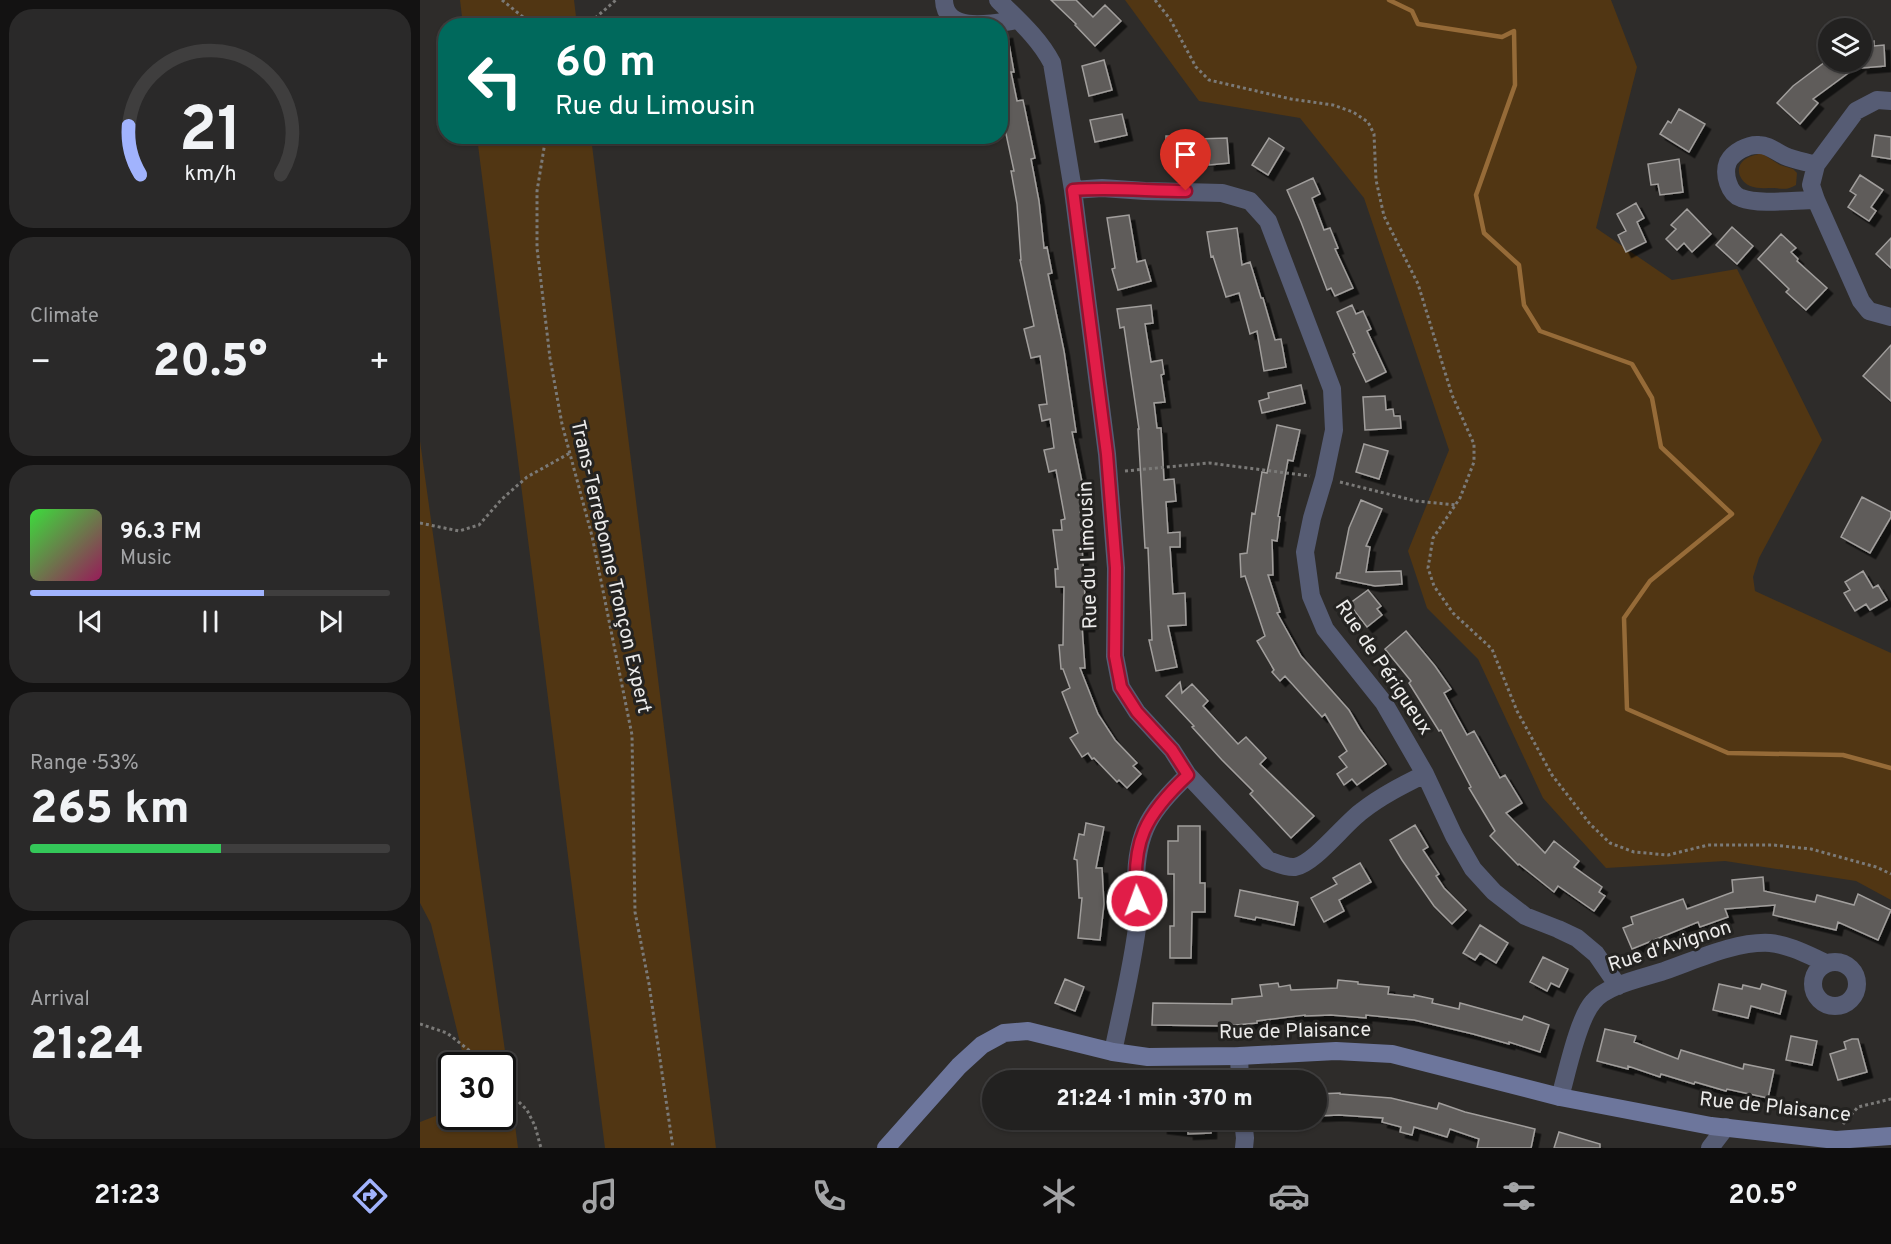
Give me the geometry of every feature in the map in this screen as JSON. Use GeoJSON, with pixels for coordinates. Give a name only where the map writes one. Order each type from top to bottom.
{"type":"FeatureCollection","features":[{"type":"Feature","properties":{"kind":"street"},"geometry":{"type":"LineString","coordinates":[[944,0],[944,8],[951,18]]}},
{"type":"Feature","properties":{"kind":"street","name":"Rue du Limousin"},"geometry":{"type":"LineString","coordinates":[[998,0],[1044,48],[1052,63],[1073,190],[1109,473],[1116,568],[1115,656],[1121,687],[1137,712],[1172,750],[1188,775],[1268,860],[1294,867],[1309,861],[1360,812],[1389,792],[1425,774]]}},
{"type":"Feature","properties":{"kind":"street"},"geometry":{"type":"LineString","coordinates":[[1008,21],[1018,20]]}},
{"type":"Feature","properties":{"kind":"street"},"geometry":{"type":"LineString","coordinates":[[1891,101],[1877,100],[1856,111],[1816,165],[1811,185],[1861,301],[1869,311],[1891,317]]}},
{"type":"Feature","properties":{"kind":"street"},"geometry":{"type":"LineString","coordinates":[[1816,165],[1784,156],[1770,147],[1759,144],[1747,146],[1736,153],[1728,163],[1726,175],[1730,187],[1740,198],[1756,201],[1816,200]]}},
{"type":"Feature","properties":{"kind":"street","name":"Rue de Périgueux"},"geometry":{"type":"LineString","coordinates":[[1073,190],[1102,188],[1222,193],[1250,201],[1268,221],[1332,388],[1334,430],[1305,552],[1311,596],[1324,629],[1384,703],[1425,774],[1454,836],[1473,869],[1494,892],[1525,916],[1558,928],[1577,938],[1596,954],[1617,986]]}},
{"type":"Feature","properties":{"kind":"street"},"geometry":{"type":"LineString","coordinates":[[1113,1052],[1139,916],[1136,886],[1141,836],[1151,814],[1188,775]]}},
{"type":"Feature","properties":{"kind":"street","name":"Rue d'Avignon"},"geometry":{"type":"LineString","coordinates":[[1560,1097],[1583,1017],[1601,994],[1617,986],[1718,952],[1753,944],[1770,943],[1791,948],[1826,963]]}},
{"type":"Feature","properties":{"kind":"street","name":"Rue de Plaisance"},"geometry":{"type":"LineString","coordinates":[[886,1148],[959,1065],[982,1046],[1004,1033],[1028,1031],[1113,1052],[1148,1058],[1336,1051],[1392,1054],[1560,1097],[1711,1126],[1836,1140],[1891,1136]]}},
{"type":"Feature","properties":{"kind":"street"},"geometry":{"type":"LineString","coordinates":[[1239,1056],[1240,1070]]}},
{"type":"Feature","properties":{"kind":"street"},"geometry":{"type":"LineString","coordinates":[[1710,1148],[1726,1127]]}},
{"type":"Feature","properties":{"kind":"street"},"geometry":{"type":"LineString","coordinates":[[1244,1130],[1244,1148]]}},
{"type":"Feature","properties":{"kind":"path"},"geometry":{"type":"LineString","coordinates":[[502,0],[524,18]]}},
{"type":"Feature","properties":{"kind":"path"},"geometry":{"type":"LineString","coordinates":[[595,18],[616,0]]}},
{"type":"Feature","properties":{"kind":"path"},"geometry":{"type":"LineString","coordinates":[[1155,0],[1170,19],[1196,67],[1209,80],[1291,99],[1333,105],[1353,112],[1368,123],[1374,134],[1376,180],[1384,216],[1418,284],[1452,395],[1474,444],[1474,462],[1460,498],[1433,538],[1428,568],[1434,586],[1453,612],[1492,649],[1517,711],[1552,775],[1590,824],[1610,843],[1634,852],[1668,855],[1708,845],[1773,845],[1811,849],[1876,867],[1891,874]]}},
{"type":"Feature","properties":{"kind":"path","name":"Trans-Terrebonne Tronçon Expert"},"geometry":{"type":"LineString","coordinates":[[545,144],[537,191],[537,248],[550,358],[562,424],[592,536],[632,735],[635,912],[650,984],[673,1148]]}},
{"type":"Feature","properties":{"kind":"path"},"geometry":{"type":"LineString","coordinates":[[420,523],[459,531],[479,525],[502,499],[527,477],[570,453]]}},
{"type":"Feature","properties":{"kind":"path"},"geometry":{"type":"LineString","coordinates":[[1109,473],[1209,463],[1324,478],[1416,501],[1456,505]]}},
{"type":"Feature","properties":{"kind":"path"},"geometry":{"type":"LineString","coordinates":[[420,1024],[447,1033],[471,1052]]}},
{"type":"Feature","properties":{"kind":"path"},"geometry":{"type":"LineString","coordinates":[[516,1099],[527,1110],[535,1126],[541,1148]]}},
{"type":"Feature","properties":{"kind":"path"},"geometry":{"type":"LineString","coordinates":[[1836,1140],[1844,1121],[1858,1107],[1891,1099]]}},
{"type":"Feature","properties":{"kind":"shaded area"},"geometry":{"type":"Polygon","coordinates":[[[460,0],[574,0],[576,18],[462,18],[460,0]]]}},
{"type":"Feature","properties":{"kind":"shaded area"},"geometry":{"type":"Polygon","coordinates":[[[1125,0],[1611,0],[1637,67],[1596,228],[1672,280],[1737,269],[1822,440],[1759,558],[1753,577],[1755,591],[1891,653],[1891,900],[1856,881],[1725,861],[1606,868],[1543,798],[1478,659],[1427,608],[1408,551],[1449,450],[1364,198],[1300,118],[1199,101],[1125,0]]]}},
{"type":"Feature","properties":{"kind":"shaded area"},"geometry":{"type":"Polygon","coordinates":[[[478,144],[592,144],[716,1148],[605,1148],[478,144]]]}},
{"type":"Feature","properties":{"kind":"shaded area"},"geometry":{"type":"Polygon","coordinates":[[[1761,153],[1780,165],[1793,169],[1797,173],[1796,185],[1785,189],[1759,188],[1743,181],[1739,171],[1741,163],[1761,153]]]}},
{"type":"Feature","properties":{"kind":"shaded area"},"geometry":{"type":"Polygon","coordinates":[[[420,441],[505,1052],[462,1052],[431,924],[420,903],[420,441]]]}},
{"type":"Feature","properties":{"kind":"shaded area"},"geometry":{"type":"Polygon","coordinates":[[[438,1115],[438,1130],[516,1130],[518,1148],[420,1148],[420,1122],[438,1115]]]}},
{"type":"Feature","properties":{"kind":"building"},"geometry":{"type":"Polygon","coordinates":[[[1051,0],[1076,0],[1093,17],[1105,5],[1121,21],[1095,46],[1051,0]]]}},
{"type":"Feature","properties":{"kind":"building"},"geometry":{"type":"Polygon","coordinates":[[[1008,39],[1014,72],[1011,72],[1017,101],[1023,100],[1035,158],[1031,159],[1039,201],[1044,248],[1047,247],[1052,273],[1048,274],[1064,351],[1076,432],[1072,432],[1087,507],[1080,509],[1084,546],[1082,546],[1085,598],[1090,599],[1089,626],[1082,626],[1085,668],[1080,668],[1098,714],[1115,740],[1137,763],[1133,766],[1141,774],[1127,788],[1119,780],[1117,782],[1088,753],[1082,757],[1070,738],[1078,733],[1062,692],[1070,688],[1063,669],[1061,669],[1059,645],[1063,645],[1064,587],[1056,587],[1055,569],[1058,569],[1053,530],[1062,530],[1061,520],[1065,519],[1056,470],[1049,472],[1044,450],[1054,448],[1050,419],[1042,421],[1039,405],[1047,404],[1040,356],[1031,358],[1024,329],[1034,326],[1020,260],[1017,204],[1011,171],[1014,171],[1008,143],[1008,39]]]}},
{"type":"Feature","properties":{"kind":"building"},"geometry":{"type":"Polygon","coordinates":[[[1872,41],[1874,41],[1874,46],[1884,45],[1885,66],[1872,67],[1872,41]]]}},
{"type":"Feature","properties":{"kind":"building"},"geometry":{"type":"Polygon","coordinates":[[[1104,60],[1112,90],[1089,96],[1082,66],[1104,60]]]}},
{"type":"Feature","properties":{"kind":"building"},"geometry":{"type":"Polygon","coordinates":[[[1818,67],[1818,72],[1850,72],[1813,99],[1818,103],[1800,124],[1777,103],[1793,86],[1818,67]]]}},
{"type":"Feature","properties":{"kind":"building"},"geometry":{"type":"Polygon","coordinates":[[[1679,109],[1705,124],[1689,152],[1660,134],[1668,121],[1671,123],[1679,109]]]}},
{"type":"Feature","properties":{"kind":"building"},"geometry":{"type":"Polygon","coordinates":[[[1122,114],[1127,135],[1095,142],[1090,120],[1122,114]]]}},
{"type":"Feature","properties":{"kind":"building"},"geometry":{"type":"Polygon","coordinates":[[[1875,135],[1891,137],[1891,159],[1872,156],[1875,135]]]}},
{"type":"Feature","properties":{"kind":"building"},"geometry":{"type":"Polygon","coordinates":[[[1166,136],[1197,137],[1196,139],[1227,138],[1229,163],[1209,165],[1209,160],[1165,159],[1166,136]]]}},
{"type":"Feature","properties":{"kind":"building"},"geometry":{"type":"Polygon","coordinates":[[[1269,138],[1284,148],[1268,175],[1252,165],[1269,138]]]}},
{"type":"Feature","properties":{"kind":"building"},"geometry":{"type":"Polygon","coordinates":[[[1679,159],[1683,192],[1660,195],[1658,184],[1651,185],[1648,164],[1679,159]]]}},
{"type":"Feature","properties":{"kind":"building"},"geometry":{"type":"Polygon","coordinates":[[[1860,175],[1883,190],[1871,207],[1876,211],[1869,221],[1848,207],[1856,195],[1850,191],[1860,175]]]}},
{"type":"Feature","properties":{"kind":"building"},"geometry":{"type":"Polygon","coordinates":[[[1313,178],[1320,194],[1312,198],[1324,230],[1330,228],[1338,248],[1335,249],[1353,288],[1335,296],[1331,288],[1327,290],[1287,190],[1313,178]]]}},
{"type":"Feature","properties":{"kind":"building"},"geometry":{"type":"Polygon","coordinates":[[[1636,203],[1644,218],[1637,222],[1646,242],[1626,252],[1618,235],[1626,231],[1617,214],[1636,203]]]}},
{"type":"Feature","properties":{"kind":"building"},"geometry":{"type":"Polygon","coordinates":[[[1687,209],[1711,234],[1692,252],[1684,243],[1677,250],[1666,239],[1676,229],[1671,225],[1687,209]]]}},
{"type":"Feature","properties":{"kind":"building"},"geometry":{"type":"Polygon","coordinates":[[[1129,215],[1137,262],[1145,260],[1151,281],[1118,290],[1112,269],[1115,268],[1107,218],[1129,215]]]}},
{"type":"Feature","properties":{"kind":"building"},"geometry":{"type":"Polygon","coordinates":[[[1732,227],[1753,246],[1737,264],[1716,245],[1732,227]]]}},
{"type":"Feature","properties":{"kind":"building"},"geometry":{"type":"Polygon","coordinates":[[[1237,228],[1242,265],[1250,262],[1275,340],[1281,339],[1286,367],[1264,371],[1257,331],[1250,334],[1239,293],[1226,297],[1213,256],[1211,257],[1207,232],[1237,228]]]}},
{"type":"Feature","properties":{"kind":"building"},"geometry":{"type":"Polygon","coordinates":[[[1781,234],[1796,248],[1791,252],[1798,259],[1797,261],[1827,288],[1806,310],[1786,292],[1789,289],[1758,259],[1781,234]]]}},
{"type":"Feature","properties":{"kind":"building"},"geometry":{"type":"Polygon","coordinates":[[[1891,238],[1891,268],[1876,254],[1891,238]]]}},
{"type":"Feature","properties":{"kind":"building"},"geometry":{"type":"Polygon","coordinates":[[[1151,305],[1153,323],[1145,324],[1151,362],[1162,360],[1164,374],[1161,375],[1165,402],[1154,403],[1157,428],[1161,428],[1164,480],[1174,479],[1176,501],[1166,502],[1168,533],[1180,532],[1180,547],[1170,547],[1173,594],[1185,593],[1186,625],[1168,626],[1177,667],[1156,671],[1149,640],[1152,640],[1148,548],[1145,548],[1139,429],[1124,327],[1120,328],[1117,309],[1151,305]]]}},
{"type":"Feature","properties":{"kind":"building"},"geometry":{"type":"Polygon","coordinates":[[[1352,305],[1356,314],[1363,311],[1371,329],[1367,331],[1386,372],[1366,382],[1337,312],[1352,305]]]}},
{"type":"Feature","properties":{"kind":"building"},"geometry":{"type":"Polygon","coordinates":[[[1891,345],[1891,401],[1863,376],[1891,345]]]}},
{"type":"Feature","properties":{"kind":"building"},"geometry":{"type":"Polygon","coordinates":[[[1301,385],[1305,403],[1262,413],[1259,401],[1269,398],[1268,393],[1301,385]]]}},
{"type":"Feature","properties":{"kind":"building"},"geometry":{"type":"Polygon","coordinates":[[[1385,396],[1386,410],[1393,409],[1394,416],[1400,416],[1401,428],[1365,430],[1363,397],[1385,396]]]}},
{"type":"Feature","properties":{"kind":"building"},"geometry":{"type":"Polygon","coordinates":[[[1277,425],[1300,430],[1293,461],[1288,460],[1278,516],[1280,517],[1277,541],[1272,540],[1273,575],[1268,575],[1280,612],[1277,613],[1301,656],[1349,710],[1386,764],[1357,785],[1352,779],[1344,785],[1337,774],[1347,767],[1339,757],[1347,751],[1325,714],[1322,717],[1285,676],[1280,681],[1272,672],[1274,670],[1257,641],[1265,636],[1245,576],[1241,577],[1240,554],[1247,553],[1252,513],[1255,514],[1262,472],[1267,473],[1277,425]]]}},
{"type":"Feature","properties":{"kind":"building"},"geometry":{"type":"Polygon","coordinates":[[[1364,444],[1388,451],[1379,479],[1356,472],[1364,444]]]}},
{"type":"Feature","properties":{"kind":"building"},"geometry":{"type":"Polygon","coordinates":[[[1862,497],[1891,512],[1891,517],[1870,553],[1841,537],[1862,497]]]}},
{"type":"Feature","properties":{"kind":"building"},"geometry":{"type":"Polygon","coordinates":[[[1361,500],[1382,509],[1366,546],[1370,547],[1366,572],[1401,571],[1402,584],[1375,586],[1336,578],[1337,573],[1340,573],[1349,528],[1361,500]]]}},
{"type":"Feature","properties":{"kind":"building"},"geometry":{"type":"Polygon","coordinates":[[[1863,571],[1873,588],[1878,585],[1887,600],[1870,610],[1866,604],[1855,611],[1844,593],[1850,590],[1845,582],[1863,571]]]}},
{"type":"Feature","properties":{"kind":"building"},"geometry":{"type":"Polygon","coordinates":[[[1368,590],[1381,606],[1377,609],[1382,615],[1367,627],[1349,604],[1368,590]]]}},
{"type":"Feature","properties":{"kind":"building"},"geometry":{"type":"Polygon","coordinates":[[[1406,631],[1451,689],[1444,693],[1467,735],[1474,731],[1500,778],[1505,775],[1522,803],[1506,813],[1545,853],[1554,841],[1579,861],[1574,867],[1602,887],[1599,892],[1605,896],[1594,911],[1558,886],[1554,892],[1518,865],[1490,836],[1495,831],[1469,788],[1471,787],[1441,730],[1439,731],[1409,683],[1411,681],[1385,649],[1406,631]]]}},
{"type":"Feature","properties":{"kind":"building"},"geometry":{"type":"Polygon","coordinates":[[[1180,682],[1182,693],[1192,684],[1208,701],[1203,706],[1238,744],[1246,737],[1266,758],[1260,764],[1314,816],[1291,838],[1250,794],[1253,791],[1222,760],[1166,696],[1180,682]]]}},
{"type":"Feature","properties":{"kind":"building"},"geometry":{"type":"Polygon","coordinates":[[[1086,823],[1104,827],[1096,868],[1102,868],[1104,904],[1100,940],[1078,938],[1082,898],[1079,898],[1077,860],[1074,859],[1079,834],[1084,835],[1086,823]]]}},
{"type":"Feature","properties":{"kind":"building"},"geometry":{"type":"Polygon","coordinates":[[[1415,825],[1428,847],[1423,850],[1439,874],[1436,876],[1444,888],[1466,910],[1452,924],[1434,906],[1390,840],[1415,825]]]}},
{"type":"Feature","properties":{"kind":"building"},"geometry":{"type":"Polygon","coordinates":[[[1178,826],[1200,826],[1200,883],[1205,883],[1205,912],[1192,912],[1191,958],[1170,958],[1170,926],[1174,926],[1174,874],[1168,874],[1168,841],[1178,841],[1178,826]]]}},
{"type":"Feature","properties":{"kind":"building"},"geometry":{"type":"Polygon","coordinates":[[[1360,863],[1371,882],[1339,900],[1344,911],[1324,922],[1311,898],[1337,884],[1333,878],[1360,863]]]}},
{"type":"Feature","properties":{"kind":"building"},"geometry":{"type":"Polygon","coordinates":[[[1763,877],[1764,891],[1815,902],[1817,895],[1854,905],[1858,894],[1891,910],[1878,940],[1838,922],[1836,930],[1773,915],[1775,905],[1725,909],[1728,917],[1700,927],[1698,922],[1632,949],[1623,928],[1633,924],[1631,917],[1683,899],[1687,909],[1733,892],[1732,880],[1763,877]]]}},
{"type":"Feature","properties":{"kind":"building"},"geometry":{"type":"Polygon","coordinates":[[[1240,890],[1298,902],[1294,925],[1256,917],[1255,920],[1235,916],[1240,890]]]}},
{"type":"Feature","properties":{"kind":"building"},"geometry":{"type":"Polygon","coordinates":[[[1480,925],[1508,943],[1496,963],[1480,953],[1475,960],[1463,953],[1480,925]]]}},
{"type":"Feature","properties":{"kind":"building"},"geometry":{"type":"Polygon","coordinates":[[[1543,957],[1568,969],[1559,987],[1551,983],[1547,991],[1530,982],[1543,957]]]}},
{"type":"Feature","properties":{"kind":"building"},"geometry":{"type":"Polygon","coordinates":[[[1065,979],[1084,987],[1075,1011],[1055,1003],[1065,979]]]}},
{"type":"Feature","properties":{"kind":"building"},"geometry":{"type":"Polygon","coordinates":[[[1338,980],[1389,987],[1388,994],[1414,997],[1414,995],[1433,999],[1432,1003],[1459,1009],[1460,1003],[1522,1020],[1524,1016],[1549,1025],[1540,1052],[1509,1042],[1509,1044],[1414,1020],[1366,1015],[1366,1018],[1305,1015],[1225,1026],[1152,1025],[1153,1003],[1232,1004],[1232,999],[1262,996],[1260,985],[1278,983],[1279,987],[1290,985],[1291,990],[1337,988],[1338,980]]]}},
{"type":"Feature","properties":{"kind":"building"},"geometry":{"type":"Polygon","coordinates":[[[1719,984],[1742,989],[1743,985],[1760,989],[1762,984],[1786,991],[1780,1014],[1751,1006],[1748,1018],[1713,1010],[1719,984]]]}},
{"type":"Feature","properties":{"kind":"building"},"geometry":{"type":"Polygon","coordinates":[[[1605,1029],[1636,1036],[1634,1042],[1678,1059],[1681,1050],[1743,1069],[1744,1064],[1774,1070],[1768,1098],[1727,1089],[1726,1091],[1695,1082],[1694,1084],[1661,1074],[1660,1077],[1628,1066],[1628,1069],[1597,1061],[1605,1029]]]}},
{"type":"Feature","properties":{"kind":"building"},"geometry":{"type":"Polygon","coordinates":[[[1791,1036],[1817,1041],[1812,1065],[1786,1060],[1791,1036]]]}},
{"type":"Feature","properties":{"kind":"building"},"geometry":{"type":"Polygon","coordinates":[[[1858,1039],[1867,1072],[1838,1080],[1830,1054],[1846,1049],[1844,1042],[1858,1039]]]}},
{"type":"Feature","properties":{"kind":"building"},"geometry":{"type":"Polygon","coordinates":[[[1327,1094],[1391,1098],[1437,1109],[1439,1103],[1465,1112],[1535,1129],[1531,1148],[1477,1148],[1479,1139],[1450,1129],[1447,1137],[1414,1127],[1412,1135],[1400,1132],[1401,1127],[1382,1122],[1383,1118],[1327,1116],[1327,1094]]]}},
{"type":"Feature","properties":{"kind":"building"},"geometry":{"type":"Polygon","coordinates":[[[1179,1130],[1211,1130],[1211,1133],[1188,1134],[1188,1131],[1179,1130]]]}},
{"type":"Feature","properties":{"kind":"building"},"geometry":{"type":"Polygon","coordinates":[[[1559,1132],[1600,1144],[1600,1148],[1554,1148],[1559,1132]]]}},
{"type":"Feature","properties":{"kind":"waterway"},"geometry":{"type":"LineString","coordinates":[[1389,0],[1412,11],[1418,24],[1502,37],[1514,31],[1515,85],[1476,195],[1484,233],[1519,265],[1524,305],[1540,331],[1632,364],[1652,398],[1661,447],[1732,514],[1650,581],[1624,618],[1627,709],[1728,753],[1843,755],[1891,768]]}},
{"type":"Feature","properties":{"kind":"route"},"geometry":{"type":"LineString","coordinates":[[1137,901],[1137,860],[1141,836],[1151,814],[1188,775],[1172,750],[1137,712],[1121,687],[1115,656],[1116,568],[1107,454],[1073,190],[1102,188],[1186,191]]}}]}
